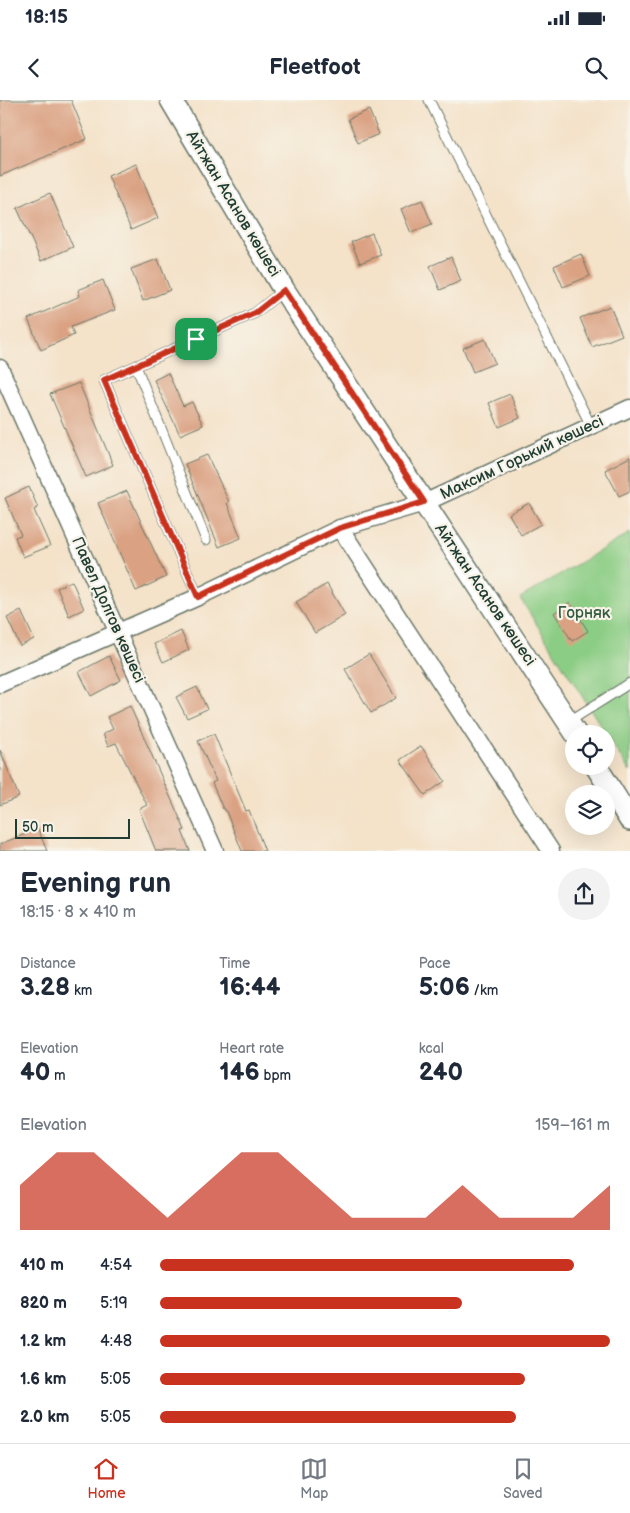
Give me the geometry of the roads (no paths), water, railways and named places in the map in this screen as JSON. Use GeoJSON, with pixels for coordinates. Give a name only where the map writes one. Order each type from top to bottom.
{"type":"FeatureCollection","features":[{"type":"Feature","properties":{"kind":"street","name":"Айтжан Асанов көшесі"},"geometry":{"type":"LineString","coordinates":[[171,100],[284,290],[570,725]]}},
{"type":"Feature","properties":{"kind":"street","name":"Павел Долгов көшесі"},"geometry":{"type":"LineString","coordinates":[[0,368],[216,850]]}},
{"type":"Feature","properties":{"kind":"street","name":"Максим Горький көшесі"},"geometry":{"type":"LineString","coordinates":[[0,684],[198,597],[340,528],[424,502],[630,408]]}},
{"type":"Feature","properties":{"kind":"street"},"geometry":{"type":"LineString","coordinates":[[340,528],[551,850]]}},
{"type":"Feature","properties":{"kind":"street"},"geometry":{"type":"LineString","coordinates":[[602,775],[630,820]]}},
{"type":"Feature","properties":{"kind":"lane"},"geometry":{"type":"LineString","coordinates":[[429,100],[591,426]]}},
{"type":"Feature","properties":{"kind":"lane"},"geometry":{"type":"LineString","coordinates":[[198,597],[104,380],[255,313],[284,290]]}},
{"type":"Feature","properties":{"kind":"lane"},"geometry":{"type":"LineString","coordinates":[[136,366],[206,540]]}},
{"type":"Feature","properties":{"kind":"lane"},"geometry":{"type":"LineString","coordinates":[[576,725],[630,683]]}},
{"type":"Feature","properties":{"kind":"park label","name":"Горняк"},"geometry":{"type":"Point","coordinates":[584,613]}}]}
